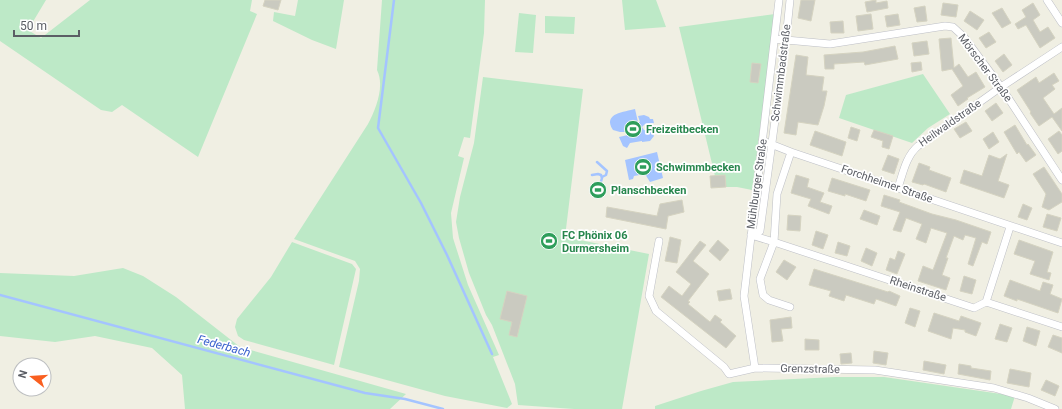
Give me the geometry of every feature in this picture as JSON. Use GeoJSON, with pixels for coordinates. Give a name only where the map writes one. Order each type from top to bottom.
{"type":"FeatureCollection","features":[{"type":"Feature","properties":{"kind":"street","name":"Mühlburger Straße"},"geometry":{"type":"LineString","coordinates":[[755,368],[744,296],[779,0]]}},
{"type":"Feature","properties":{"kind":"street","name":"Schwimmbadstraße"},"geometry":{"type":"LineString","coordinates":[[751,235],[760,231],[790,0]]}},
{"type":"Feature","properties":{"kind":"street"},"geometry":{"type":"LineString","coordinates":[[1047,0],[1062,23]]}},
{"type":"Feature","properties":{"kind":"street","name":"Mörscher Straße"},"geometry":{"type":"LineString","coordinates":[[775,39],[830,44],[945,26],[953,27],[964,37],[1001,87],[1062,180]]}},
{"type":"Feature","properties":{"kind":"street","name":"Heilwaldstraße"},"geometry":{"type":"LineString","coordinates":[[898,188],[912,151],[1001,87],[1062,48]]}},
{"type":"Feature","properties":{"kind":"street","name":"Forchheimer Straße"},"geometry":{"type":"LineString","coordinates":[[763,141],[791,152],[1062,243]]}},
{"type":"Feature","properties":{"kind":"street"},"geometry":{"type":"LineString","coordinates":[[790,307],[770,300],[763,295],[760,279],[774,242],[777,194],[791,152]]}},
{"type":"Feature","properties":{"kind":"street"},"geometry":{"type":"LineString","coordinates":[[1010,226],[986,302],[1062,327]]}},
{"type":"Feature","properties":{"kind":"street","name":"Rheinstraße"},"geometry":{"type":"LineString","coordinates":[[751,235],[974,308],[986,302]]}},
{"type":"Feature","properties":{"kind":"street","name":"Grenzstraße"},"geometry":{"type":"LineString","coordinates":[[659,241],[649,296],[656,311],[724,366],[729,374],[755,368],[875,370],[994,388],[1028,398],[1055,409]]}},
{"type":"Feature","properties":{"kind":"green space"},"geometry":{"type":"Polygon","coordinates":[[[0,0],[46,0],[28,30],[41,38],[90,0],[252,0],[250,11],[257,14],[198,157],[122,105],[112,112],[101,110],[0,41],[0,0]]]}},
{"type":"Feature","properties":{"kind":"green space"},"geometry":{"type":"Polygon","coordinates":[[[298,0],[344,0],[336,49],[312,40],[273,21],[274,12],[295,16],[298,0]]]}},
{"type":"Feature","properties":{"kind":"green space"},"geometry":{"type":"Polygon","coordinates":[[[382,0],[485,0],[484,33],[470,138],[464,137],[458,156],[464,158],[451,213],[453,238],[468,285],[499,355],[493,357],[512,404],[507,408],[445,396],[339,367],[359,281],[360,269],[355,261],[294,239],[368,124],[374,111],[380,90],[377,70],[382,0]]]}},
{"type":"Feature","properties":{"kind":"green space"},"geometry":{"type":"Polygon","coordinates":[[[622,0],[656,0],[666,27],[625,30],[622,0]]]}},
{"type":"Feature","properties":{"kind":"green space"},"geometry":{"type":"Polygon","coordinates":[[[519,13],[536,15],[533,53],[515,52],[519,13]]]}},
{"type":"Feature","properties":{"kind":"green space"},"geometry":{"type":"Polygon","coordinates":[[[775,14],[752,190],[737,187],[726,187],[725,175],[715,176],[679,27],[775,14]]]}},
{"type":"Feature","properties":{"kind":"green space"},"geometry":{"type":"Polygon","coordinates":[[[545,16],[575,17],[574,34],[545,33],[545,16]]]}},
{"type":"Feature","properties":{"kind":"green space"},"geometry":{"type":"Polygon","coordinates":[[[923,74],[950,114],[928,128],[912,143],[839,118],[846,95],[923,74]]]}},
{"type":"Feature","properties":{"kind":"green space","name":"FC Phönix 06 Durmersheim"},"geometry":{"type":"Polygon","coordinates":[[[483,77],[583,89],[565,237],[649,254],[622,409],[574,409],[518,405],[515,384],[492,325],[486,315],[469,273],[456,222],[460,197],[474,143],[483,77]]]}},
{"type":"Feature","properties":{"kind":"green space"},"geometry":{"type":"Polygon","coordinates":[[[292,242],[352,264],[356,269],[334,365],[244,340],[238,336],[235,327],[237,319],[271,277],[292,242]]]}},
{"type":"Feature","properties":{"kind":"green space"},"geometry":{"type":"Polygon","coordinates":[[[123,268],[143,276],[176,297],[240,347],[406,394],[390,409],[185,409],[182,375],[152,348],[95,336],[55,342],[0,336],[0,273],[74,276],[123,268]]]}},
{"type":"Feature","properties":{"kind":"green space"},"geometry":{"type":"Polygon","coordinates":[[[836,377],[884,377],[1015,396],[1011,409],[655,409],[655,406],[733,382],[836,377]]]}},
{"type":"Feature","properties":{"kind":"water","name":"Freizeitbecken"},"geometry":{"type":"Polygon","coordinates":[[[635,109],[638,122],[640,122],[638,116],[644,115],[650,119],[653,119],[654,123],[645,124],[642,127],[644,130],[652,132],[654,136],[650,141],[630,143],[627,148],[623,146],[619,137],[628,135],[628,132],[613,130],[610,120],[616,114],[635,109]]]}},
{"type":"Feature","properties":{"kind":"water","name":"Schwimmbecken"},"geometry":{"type":"Polygon","coordinates":[[[657,152],[663,178],[650,182],[645,174],[634,176],[633,179],[629,180],[625,160],[657,152]]]}},
{"type":"Feature","properties":{"kind":"building"},"geometry":{"type":"Polygon","coordinates":[[[265,0],[281,0],[278,10],[263,6],[265,0]]]}},
{"type":"Feature","properties":{"kind":"building"},"geometry":{"type":"Polygon","coordinates":[[[801,0],[815,0],[811,21],[798,18],[801,0]]]}},
{"type":"Feature","properties":{"kind":"building"},"geometry":{"type":"Polygon","coordinates":[[[876,0],[876,3],[887,1],[888,8],[867,12],[865,2],[876,0]]]}},
{"type":"Feature","properties":{"kind":"building"},"geometry":{"type":"Polygon","coordinates":[[[943,3],[958,5],[956,17],[941,15],[943,3]]]}},
{"type":"Feature","properties":{"kind":"building"},"geometry":{"type":"Polygon","coordinates":[[[1033,3],[1040,15],[1033,20],[1040,32],[1048,27],[1055,38],[1040,48],[1026,25],[1018,29],[1015,24],[1026,17],[1022,10],[1033,3]]]}},
{"type":"Feature","properties":{"kind":"building"},"geometry":{"type":"Polygon","coordinates":[[[925,6],[927,21],[917,22],[914,8],[925,6]]]}},
{"type":"Feature","properties":{"kind":"building"},"geometry":{"type":"Polygon","coordinates":[[[1002,8],[1011,23],[1002,28],[992,13],[1002,8]]]}},
{"type":"Feature","properties":{"kind":"building"},"geometry":{"type":"Polygon","coordinates":[[[970,11],[984,20],[977,30],[964,21],[970,11]]]}},
{"type":"Feature","properties":{"kind":"building"},"geometry":{"type":"Polygon","coordinates":[[[871,14],[873,29],[858,31],[856,16],[871,14]]]}},
{"type":"Feature","properties":{"kind":"building"},"geometry":{"type":"Polygon","coordinates":[[[898,14],[900,25],[887,27],[885,16],[898,14]]]}},
{"type":"Feature","properties":{"kind":"building"},"geometry":{"type":"Polygon","coordinates":[[[843,21],[844,33],[831,33],[830,22],[843,21]]]}},
{"type":"Feature","properties":{"kind":"building"},"geometry":{"type":"Polygon","coordinates":[[[989,32],[996,42],[986,48],[979,38],[989,32]]]}},
{"type":"Feature","properties":{"kind":"building"},"geometry":{"type":"Polygon","coordinates":[[[951,38],[954,68],[959,64],[968,77],[976,72],[985,87],[967,98],[968,99],[958,106],[951,95],[963,86],[952,69],[942,71],[939,39],[951,38]]]}},
{"type":"Feature","properties":{"kind":"building"},"geometry":{"type":"Polygon","coordinates":[[[927,41],[929,54],[914,56],[912,43],[927,41]]]}},
{"type":"Feature","properties":{"kind":"building"},"geometry":{"type":"Polygon","coordinates":[[[895,46],[898,59],[865,65],[864,62],[834,64],[834,69],[825,69],[824,55],[863,52],[895,46]]]}},
{"type":"Feature","properties":{"kind":"building"},"geometry":{"type":"Polygon","coordinates":[[[1004,54],[1012,65],[1003,72],[995,61],[1004,54]]]}},
{"type":"Feature","properties":{"kind":"building"},"geometry":{"type":"Polygon","coordinates":[[[796,55],[808,57],[806,75],[824,77],[822,91],[827,91],[818,125],[798,122],[796,135],[784,133],[796,55]]]}},
{"type":"Feature","properties":{"kind":"building"},"geometry":{"type":"Polygon","coordinates":[[[921,62],[922,70],[912,72],[911,63],[921,62]]]}},
{"type":"Feature","properties":{"kind":"building"},"geometry":{"type":"Polygon","coordinates":[[[752,63],[761,64],[758,83],[750,82],[752,63]]]}},
{"type":"Feature","properties":{"kind":"building"},"geometry":{"type":"Polygon","coordinates":[[[1054,73],[1059,81],[1052,85],[1055,89],[1043,98],[1054,114],[1062,108],[1062,131],[1052,117],[1039,126],[1017,90],[1036,77],[1039,83],[1054,73]]]}},
{"type":"Feature","properties":{"kind":"building"},"geometry":{"type":"Polygon","coordinates":[[[996,103],[1003,113],[992,121],[985,111],[996,103]]]}},
{"type":"Feature","properties":{"kind":"building"},"geometry":{"type":"Polygon","coordinates":[[[966,122],[972,131],[960,138],[954,129],[966,122]]]}},
{"type":"Feature","properties":{"kind":"building"},"geometry":{"type":"Polygon","coordinates":[[[1015,125],[1027,145],[1028,144],[1036,155],[1026,162],[1019,152],[1017,154],[1004,132],[1015,125]]]}},
{"type":"Feature","properties":{"kind":"building"},"geometry":{"type":"Polygon","coordinates":[[[851,127],[860,130],[857,141],[848,138],[851,127]]]}},
{"type":"Feature","properties":{"kind":"building"},"geometry":{"type":"Polygon","coordinates":[[[874,130],[893,136],[889,149],[882,147],[883,141],[871,137],[874,130]]]}},
{"type":"Feature","properties":{"kind":"building"},"geometry":{"type":"Polygon","coordinates":[[[815,131],[846,142],[842,156],[810,145],[815,131]]]}},
{"type":"Feature","properties":{"kind":"building"},"geometry":{"type":"Polygon","coordinates":[[[1059,131],[1062,135],[1062,151],[1058,154],[1048,139],[1059,131]]]}},
{"type":"Feature","properties":{"kind":"building"},"geometry":{"type":"Polygon","coordinates":[[[993,132],[999,142],[989,149],[983,139],[993,132]]]}},
{"type":"Feature","properties":{"kind":"building"},"geometry":{"type":"Polygon","coordinates":[[[1007,154],[998,181],[1009,185],[1004,198],[960,183],[964,170],[982,176],[989,155],[1000,159],[1007,154]]]}},
{"type":"Feature","properties":{"kind":"building"},"geometry":{"type":"Polygon","coordinates":[[[888,155],[899,159],[894,174],[882,170],[888,155]]]}},
{"type":"Feature","properties":{"kind":"building"},"geometry":{"type":"Polygon","coordinates":[[[919,163],[930,167],[929,170],[951,178],[946,192],[924,184],[912,182],[919,163]]]}},
{"type":"Feature","properties":{"kind":"building"},"geometry":{"type":"Polygon","coordinates":[[[1044,167],[1062,194],[1062,202],[1049,210],[1042,207],[1046,194],[1033,174],[1044,167]]]}},
{"type":"Feature","properties":{"kind":"building"},"geometry":{"type":"Polygon","coordinates":[[[725,175],[726,187],[711,188],[710,176],[725,175]]]}},
{"type":"Feature","properties":{"kind":"building"},"geometry":{"type":"Polygon","coordinates":[[[796,175],[809,179],[807,187],[824,193],[820,202],[832,206],[829,214],[808,206],[811,199],[791,193],[796,175]]]}},
{"type":"Feature","properties":{"kind":"building"},"geometry":{"type":"Polygon","coordinates":[[[832,178],[870,190],[866,201],[845,194],[845,196],[828,191],[832,178]]]}},
{"type":"Feature","properties":{"kind":"building"},"geometry":{"type":"Polygon","coordinates":[[[884,195],[900,200],[899,202],[932,214],[956,220],[991,232],[987,244],[982,242],[973,266],[968,264],[976,238],[965,235],[963,240],[954,236],[942,275],[950,278],[946,290],[918,281],[923,266],[933,270],[947,233],[931,228],[926,243],[916,239],[922,224],[906,218],[901,232],[893,230],[900,212],[881,206],[884,195]]]}},
{"type":"Feature","properties":{"kind":"building"},"geometry":{"type":"Polygon","coordinates":[[[682,200],[684,212],[668,216],[666,229],[606,217],[607,207],[657,216],[660,204],[682,200]]]}},
{"type":"Feature","properties":{"kind":"building"},"geometry":{"type":"Polygon","coordinates":[[[1023,204],[1032,208],[1027,220],[1018,217],[1023,204]]]}},
{"type":"Feature","properties":{"kind":"building"},"geometry":{"type":"Polygon","coordinates":[[[864,210],[880,216],[877,225],[860,219],[864,210]]]}},
{"type":"Feature","properties":{"kind":"building"},"geometry":{"type":"Polygon","coordinates":[[[1047,214],[1061,218],[1057,231],[1043,227],[1047,214]]]}},
{"type":"Feature","properties":{"kind":"building"},"geometry":{"type":"Polygon","coordinates":[[[788,215],[801,216],[800,231],[787,230],[788,215]]]}},
{"type":"Feature","properties":{"kind":"building"},"geometry":{"type":"Polygon","coordinates":[[[816,231],[828,235],[823,249],[812,245],[816,231]]]}},
{"type":"Feature","properties":{"kind":"building"},"geometry":{"type":"Polygon","coordinates":[[[670,237],[681,240],[677,263],[665,261],[670,237]]]}},
{"type":"Feature","properties":{"kind":"building"},"geometry":{"type":"Polygon","coordinates":[[[718,240],[729,250],[720,261],[709,251],[718,240]]]}},
{"type":"Feature","properties":{"kind":"building"},"geometry":{"type":"Polygon","coordinates":[[[1019,240],[1053,252],[1047,272],[1051,273],[1049,280],[1030,274],[1035,261],[1014,254],[1019,240]]]}},
{"type":"Feature","properties":{"kind":"building"},"geometry":{"type":"Polygon","coordinates":[[[700,241],[706,245],[693,261],[709,274],[688,301],[690,302],[688,304],[710,322],[715,315],[722,320],[720,322],[736,336],[726,348],[661,297],[669,286],[682,296],[691,284],[676,272],[700,241]]]}},
{"type":"Feature","properties":{"kind":"building"},"geometry":{"type":"Polygon","coordinates":[[[838,242],[850,246],[847,256],[835,253],[838,242]]]}},
{"type":"Feature","properties":{"kind":"building"},"geometry":{"type":"Polygon","coordinates":[[[866,248],[877,253],[872,266],[861,261],[866,248]]]}},
{"type":"Feature","properties":{"kind":"building"},"geometry":{"type":"Polygon","coordinates":[[[898,251],[905,254],[897,274],[886,270],[890,258],[895,260],[898,251]]]}},
{"type":"Feature","properties":{"kind":"building"},"geometry":{"type":"Polygon","coordinates":[[[784,260],[796,267],[787,280],[776,272],[784,260]]]}},
{"type":"Feature","properties":{"kind":"building"},"geometry":{"type":"Polygon","coordinates":[[[814,269],[888,292],[889,291],[900,296],[896,306],[876,299],[874,304],[846,295],[844,301],[829,296],[831,291],[809,285],[814,269]]]}},
{"type":"Feature","properties":{"kind":"building"},"geometry":{"type":"Polygon","coordinates":[[[964,276],[976,280],[972,294],[960,291],[964,276]]]}},
{"type":"Feature","properties":{"kind":"building"},"geometry":{"type":"Polygon","coordinates":[[[1010,280],[1040,291],[1043,282],[1053,285],[1050,294],[1062,299],[1058,313],[1004,296],[1010,280]]]}},
{"type":"Feature","properties":{"kind":"building"},"geometry":{"type":"Polygon","coordinates":[[[730,289],[732,299],[719,301],[717,291],[730,289]]]}},
{"type":"Feature","properties":{"kind":"building"},"geometry":{"type":"Polygon","coordinates":[[[507,291],[527,296],[517,337],[509,335],[512,322],[500,319],[507,291]]]}},
{"type":"Feature","properties":{"kind":"building"},"geometry":{"type":"Polygon","coordinates":[[[910,308],[920,311],[915,327],[905,323],[910,308]]]}},
{"type":"Feature","properties":{"kind":"building"},"geometry":{"type":"Polygon","coordinates":[[[934,313],[959,321],[961,316],[981,323],[976,336],[965,332],[965,330],[953,328],[951,339],[928,331],[934,313]]]}},
{"type":"Feature","properties":{"kind":"building"},"geometry":{"type":"Polygon","coordinates":[[[791,317],[792,328],[781,329],[783,341],[772,342],[770,320],[791,317]]]}},
{"type":"Feature","properties":{"kind":"building"},"geometry":{"type":"Polygon","coordinates":[[[1000,324],[1012,328],[1007,342],[995,339],[1000,324]]]}},
{"type":"Feature","properties":{"kind":"building"},"geometry":{"type":"Polygon","coordinates":[[[1027,327],[1040,331],[1036,346],[1023,341],[1027,327]]]}},
{"type":"Feature","properties":{"kind":"building"},"geometry":{"type":"Polygon","coordinates":[[[1053,335],[1062,338],[1062,353],[1048,347],[1053,335]]]}},
{"type":"Feature","properties":{"kind":"building"},"geometry":{"type":"Polygon","coordinates":[[[805,339],[819,340],[819,350],[805,350],[805,339]]]}},
{"type":"Feature","properties":{"kind":"building"},"geometry":{"type":"Polygon","coordinates":[[[874,351],[888,353],[886,365],[873,363],[874,351]]]}},
{"type":"Feature","properties":{"kind":"building"},"geometry":{"type":"Polygon","coordinates":[[[851,353],[852,363],[841,364],[840,354],[851,353]]]}},
{"type":"Feature","properties":{"kind":"building"},"geometry":{"type":"Polygon","coordinates":[[[924,361],[946,365],[944,374],[923,370],[924,361]]]}},
{"type":"Feature","properties":{"kind":"building"},"geometry":{"type":"Polygon","coordinates":[[[959,364],[971,366],[971,368],[991,371],[990,380],[958,374],[959,364]]]}},
{"type":"Feature","properties":{"kind":"building"},"geometry":{"type":"Polygon","coordinates":[[[1010,369],[1031,373],[1029,387],[1007,383],[1010,369]]]}},
{"type":"Feature","properties":{"kind":"building"},"geometry":{"type":"Polygon","coordinates":[[[1046,380],[1059,386],[1055,396],[1041,390],[1046,380]]]}},
{"type":"Feature","properties":{"kind":"waterway"},"geometry":{"type":"LineString","coordinates":[[394,0],[378,128],[421,203],[447,255],[492,354]]}},
{"type":"Feature","properties":{"kind":"waterway"},"geometry":{"type":"LineString","coordinates":[[597,162],[607,171],[606,175],[602,177]]}},
{"type":"Feature","properties":{"kind":"waterway"},"geometry":{"type":"LineString","coordinates":[[592,175],[601,175],[602,178],[600,185]]}},
{"type":"Feature","properties":{"kind":"waterway","name":"Federbach"},"geometry":{"type":"LineString","coordinates":[[0,295],[365,393],[405,399],[443,409]]}},
{"type":"Feature","properties":{"kind":"place","name":"Freizeitbecken"},"geometry":{"type":"Point","coordinates":[633,129]}},
{"type":"Feature","properties":{"kind":"place","name":"Schwimmbecken"},"geometry":{"type":"Point","coordinates":[643,167]}},
{"type":"Feature","properties":{"kind":"place","name":"Planschbecken"},"geometry":{"type":"Point","coordinates":[598,190]}},
{"type":"Feature","properties":{"kind":"place","name":"FC Phönix 06 Durmersheim"},"geometry":{"type":"Point","coordinates":[549,241]}}]}
